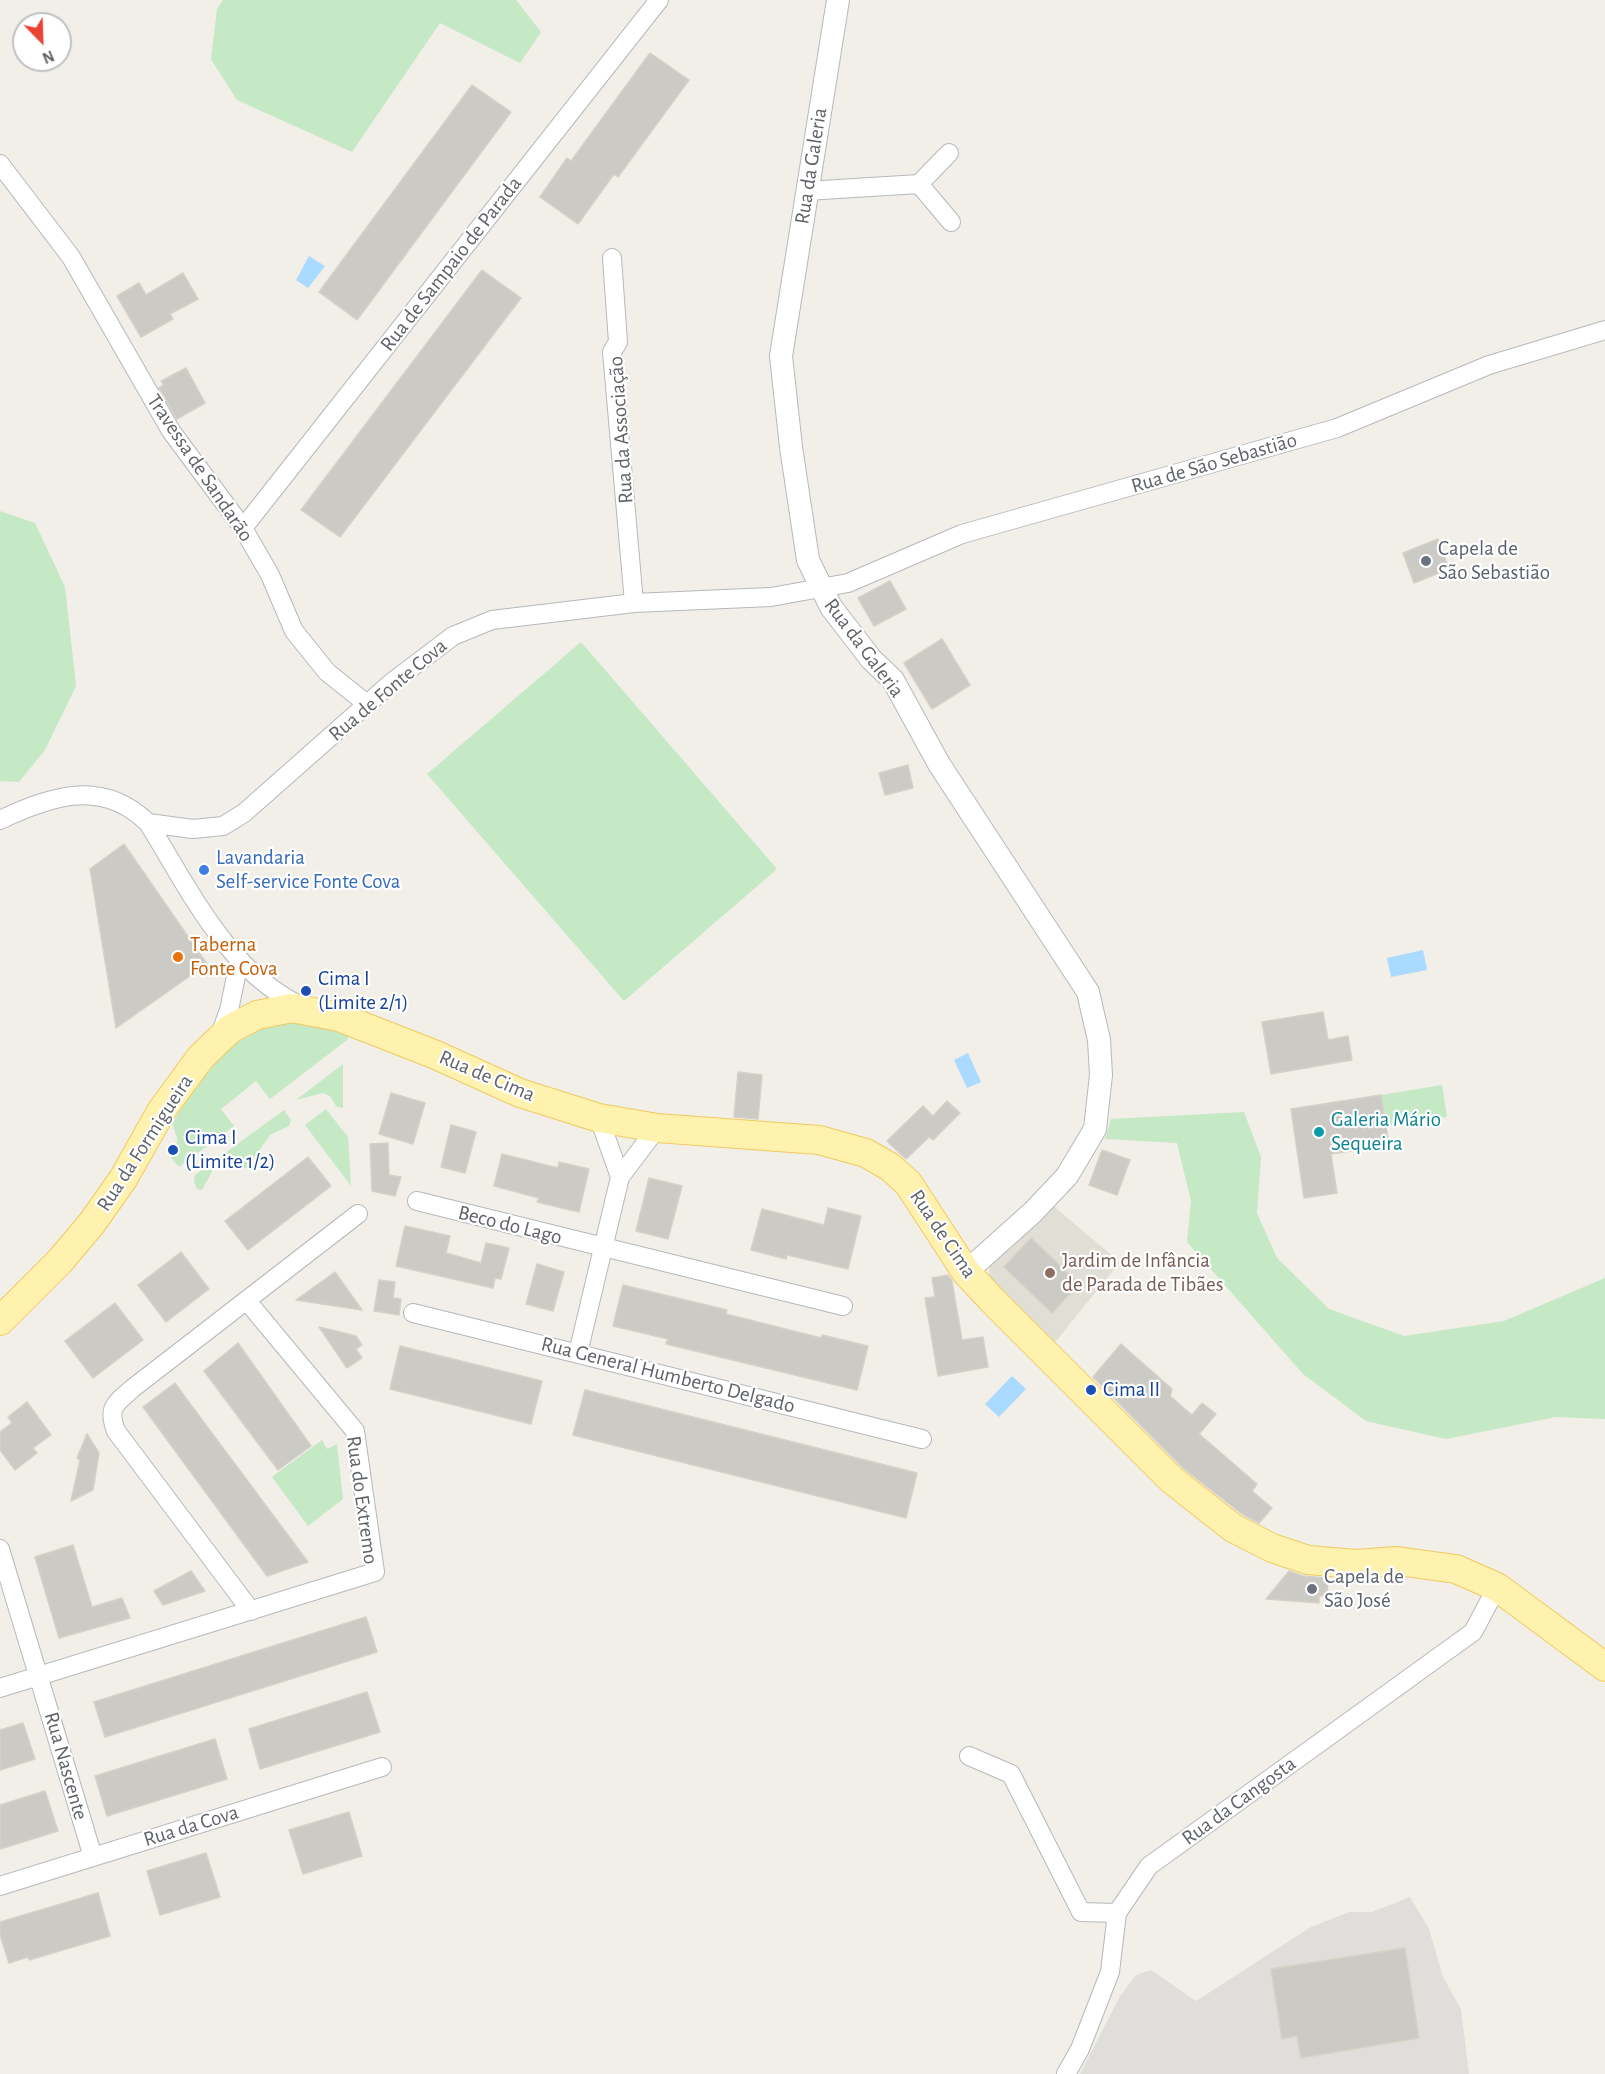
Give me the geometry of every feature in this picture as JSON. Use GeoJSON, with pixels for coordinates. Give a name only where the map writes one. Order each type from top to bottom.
{"type":"FeatureCollection","features":[{"type":"Feature","properties":{"kind":"main road","name":"Rua da Formigueira"},"geometry":{"type":"LineString","coordinates":[[0,1321],[60,1261],[92,1223],[123,1179],[162,1110],[200,1058],[230,1029],[258,1015],[292,1008],[314,1012]]}},
{"type":"Feature","properties":{"kind":"main road","name":"Rua de Cima"},"geometry":{"type":"LineString","coordinates":[[314,1012],[339,1017],[436,1055],[520,1093],[599,1118],[657,1128],[819,1140],[866,1153],[890,1167],[908,1183],[966,1272],[1172,1480],[1233,1528],[1272,1548],[1308,1560],[1356,1563],[1398,1561],[1456,1569],[1497,1587],[1605,1667]]}},
{"type":"Feature","properties":{"kind":"street","name":"Rua de Sampaio de Parada"},"geometry":{"type":"LineString","coordinates":[[243,528],[659,0]]}},
{"type":"Feature","properties":{"kind":"street","name":"Rua da Galeria"},"geometry":{"type":"LineString","coordinates":[[838,0],[781,356],[791,447],[808,560],[820,589],[871,659],[893,680],[939,764],[1088,992],[1099,1040],[1101,1076],[1095,1129],[1067,1176],[1033,1212],[966,1272]]}},
{"type":"Feature","properties":{"kind":"street"},"geometry":{"type":"LineString","coordinates":[[806,191],[919,184],[949,153]]}},
{"type":"Feature","properties":{"kind":"street","name":"Travessa de Sandarão"},"geometry":{"type":"LineString","coordinates":[[0,164],[71,257],[171,431],[243,528],[270,575],[294,631],[327,672],[367,704]]}},
{"type":"Feature","properties":{"kind":"street"},"geometry":{"type":"LineString","coordinates":[[919,184],[951,222]]}},
{"type":"Feature","properties":{"kind":"street","name":"Rua da Associação"},"geometry":{"type":"LineString","coordinates":[[612,258],[618,342],[612,352],[634,603]]}},
{"type":"Feature","properties":{"kind":"street","name":"Rua de São Sebastião"},"geometry":{"type":"LineString","coordinates":[[820,589],[848,583],[962,534],[1337,428],[1490,365],[1605,330]]}},
{"type":"Feature","properties":{"kind":"street","name":"Rua de Fonte Cova"},"geometry":{"type":"LineString","coordinates":[[148,823],[193,829],[223,826],[244,813],[367,704],[453,636],[492,620],[634,603],[771,597],[820,589]]}},
{"type":"Feature","properties":{"kind":"street"},"geometry":{"type":"LineString","coordinates":[[0,820],[34,804],[70,795],[105,796],[133,808],[148,823],[239,962],[282,997],[314,1012]]}},
{"type":"Feature","properties":{"kind":"street"},"geometry":{"type":"LineString","coordinates":[[218,1041],[230,1010],[239,962]]}},
{"type":"Feature","properties":{"kind":"street"},"geometry":{"type":"LineString","coordinates":[[599,1118],[620,1177]]}},
{"type":"Feature","properties":{"kind":"street"},"geometry":{"type":"LineString","coordinates":[[578,1353],[620,1177],[657,1128]]}},
{"type":"Feature","properties":{"kind":"street","name":"Beco do Lago"},"geometry":{"type":"LineString","coordinates":[[417,1201],[843,1306]]}},
{"type":"Feature","properties":{"kind":"street"},"geometry":{"type":"LineString","coordinates":[[250,1611],[116,1431],[111,1416],[115,1404],[133,1388],[358,1214]]}},
{"type":"Feature","properties":{"kind":"street","name":"Rua do Extremo"},"geometry":{"type":"LineString","coordinates":[[0,1688],[375,1572],[355,1431],[247,1301]]}},
{"type":"Feature","properties":{"kind":"street","name":"Rua General Humberto Delgado"},"geometry":{"type":"LineString","coordinates":[[413,1313],[922,1439]]}},
{"type":"Feature","properties":{"kind":"street","name":"Rua Nascente"},"geometry":{"type":"LineString","coordinates":[[0,1549],[93,1857]]}},
{"type":"Feature","properties":{"kind":"street","name":"Rua da Cangosta"},"geometry":{"type":"LineString","coordinates":[[1066,2074],[1080,2049],[1110,1972],[1117,1913],[1149,1866],[1473,1632],[1497,1587]]}},
{"type":"Feature","properties":{"kind":"street"},"geometry":{"type":"LineString","coordinates":[[969,1756],[1011,1774],[1081,1912],[1117,1913]]}},
{"type":"Feature","properties":{"kind":"street","name":"Rua da Cova"},"geometry":{"type":"LineString","coordinates":[[0,1886],[382,1767]]}},
{"type":"Feature","properties":{"kind":"shaded area","name":"Jardim de Infância de Parada de Tibães"},"geometry":{"type":"Polygon","coordinates":[[[1051,1204],[1120,1262],[1052,1346],[989,1276],[990,1264],[1051,1204]]]}},
{"type":"Feature","properties":{"kind":"shaded area"},"geometry":{"type":"Polygon","coordinates":[[[1410,1897],[1429,1929],[1443,1977],[1461,2009],[1469,2074],[1080,2074],[1120,1996],[1136,1975],[1151,1970],[1196,2001],[1311,1927],[1349,1912],[1372,1912],[1410,1897]]]}},
{"type":"Feature","properties":{"kind":"green space"},"geometry":{"type":"Polygon","coordinates":[[[223,0],[516,0],[541,32],[520,63],[440,23],[352,152],[237,100],[211,59],[217,9],[223,0]]]}},
{"type":"Feature","properties":{"kind":"green space"},"geometry":{"type":"Polygon","coordinates":[[[0,511],[35,523],[65,587],[76,686],[45,750],[19,782],[0,781],[0,511]]]}},
{"type":"Feature","properties":{"kind":"green space"},"geometry":{"type":"Polygon","coordinates":[[[581,642],[777,869],[624,1001],[427,774],[581,642]]]}},
{"type":"Feature","properties":{"kind":"green space"},"geometry":{"type":"Polygon","coordinates":[[[302,1021],[350,1033],[347,1040],[270,1099],[256,1081],[221,1109],[234,1126],[179,1167],[166,1152],[177,1143],[172,1124],[210,1070],[235,1045],[260,1028],[302,1021]]]}},
{"type":"Feature","properties":{"kind":"green space"},"geometry":{"type":"Polygon","coordinates":[[[343,1064],[343,1108],[336,1106],[330,1096],[323,1093],[296,1100],[343,1064]]]}},
{"type":"Feature","properties":{"kind":"green space"},"geometry":{"type":"Polygon","coordinates":[[[1442,1085],[1447,1117],[1386,1126],[1381,1095],[1442,1085]]]}},
{"type":"Feature","properties":{"kind":"green space"},"geometry":{"type":"Polygon","coordinates":[[[326,1109],[348,1137],[351,1186],[305,1125],[326,1109]]]}},
{"type":"Feature","properties":{"kind":"green space"},"geometry":{"type":"Polygon","coordinates":[[[284,1110],[291,1120],[289,1126],[270,1135],[247,1168],[215,1166],[202,1190],[197,1189],[194,1182],[195,1175],[284,1110]]]}},
{"type":"Feature","properties":{"kind":"green space"},"geometry":{"type":"Polygon","coordinates":[[[1244,1112],[1261,1157],[1257,1213],[1277,1258],[1329,1309],[1404,1336],[1504,1321],[1605,1278],[1605,1419],[1556,1417],[1446,1439],[1366,1421],[1303,1374],[1187,1242],[1191,1201],[1177,1143],[1105,1139],[1111,1119],[1244,1112]]]}},
{"type":"Feature","properties":{"kind":"green space"},"geometry":{"type":"Polygon","coordinates":[[[322,1440],[327,1449],[337,1444],[343,1499],[308,1526],[272,1477],[322,1440]]]}},
{"type":"Feature","properties":{"kind":"water"},"geometry":{"type":"Polygon","coordinates":[[[309,256],[325,266],[308,288],[296,280],[309,256]]]}},
{"type":"Feature","properties":{"kind":"water"},"geometry":{"type":"Polygon","coordinates":[[[1423,950],[1427,970],[1391,977],[1387,958],[1423,950]]]}},
{"type":"Feature","properties":{"kind":"water"},"geometry":{"type":"Polygon","coordinates":[[[968,1053],[981,1082],[967,1088],[954,1060],[968,1053]]]}},
{"type":"Feature","properties":{"kind":"water"},"geometry":{"type":"Polygon","coordinates":[[[1012,1376],[1026,1389],[999,1417],[985,1404],[1012,1376]]]}},
{"type":"Feature","properties":{"kind":"building"},"geometry":{"type":"Polygon","coordinates":[[[650,53],[689,80],[618,177],[614,174],[578,224],[540,197],[567,158],[571,161],[650,53]]]}},
{"type":"Feature","properties":{"kind":"building"},"geometry":{"type":"Polygon","coordinates":[[[472,85],[511,112],[357,320],[319,292],[472,85]]]}},
{"type":"Feature","properties":{"kind":"building"},"geometry":{"type":"Polygon","coordinates":[[[482,270],[521,298],[340,537],[301,510],[482,270]]]}},
{"type":"Feature","properties":{"kind":"building"},"geometry":{"type":"Polygon","coordinates":[[[183,273],[198,299],[170,314],[173,319],[141,337],[117,296],[139,283],[146,295],[183,273]]]}},
{"type":"Feature","properties":{"kind":"building"},"geometry":{"type":"Polygon","coordinates":[[[186,368],[205,403],[177,419],[159,388],[164,385],[161,381],[186,368]]]}},
{"type":"Feature","properties":{"kind":"building","name":"Capela de São Sebastião"},"geometry":{"type":"Polygon","coordinates":[[[1438,539],[1449,569],[1414,583],[1403,553],[1438,539]]]}},
{"type":"Feature","properties":{"kind":"building"},"geometry":{"type":"Polygon","coordinates":[[[890,581],[906,609],[874,626],[858,598],[890,581]]]}},
{"type":"Feature","properties":{"kind":"building"},"geometry":{"type":"Polygon","coordinates":[[[942,639],[970,685],[932,709],[904,663],[942,639]]]}},
{"type":"Feature","properties":{"kind":"building"},"geometry":{"type":"Polygon","coordinates":[[[908,765],[913,788],[885,795],[879,773],[908,765]]]}},
{"type":"Feature","properties":{"kind":"building"},"geometry":{"type":"Polygon","coordinates":[[[124,844],[207,964],[116,1028],[90,869],[124,844]]]}},
{"type":"Feature","properties":{"kind":"building"},"geometry":{"type":"Polygon","coordinates":[[[1323,1012],[1328,1040],[1348,1036],[1352,1060],[1271,1074],[1262,1022],[1323,1012]]]}},
{"type":"Feature","properties":{"kind":"building"},"geometry":{"type":"Polygon","coordinates":[[[738,1072],[762,1075],[758,1119],[734,1117],[738,1072]]]}},
{"type":"Feature","properties":{"kind":"building"},"geometry":{"type":"Polygon","coordinates":[[[391,1093],[425,1103],[413,1144],[379,1134],[391,1093]]]}},
{"type":"Feature","properties":{"kind":"building"},"geometry":{"type":"Polygon","coordinates":[[[1381,1095],[1389,1145],[1331,1154],[1337,1193],[1304,1198],[1291,1109],[1381,1095]]]}},
{"type":"Feature","properties":{"kind":"building"},"geometry":{"type":"Polygon","coordinates":[[[947,1101],[960,1113],[933,1140],[929,1137],[906,1159],[887,1141],[923,1106],[933,1116],[947,1101]]]}},
{"type":"Feature","properties":{"kind":"building"},"geometry":{"type":"Polygon","coordinates":[[[451,1125],[476,1132],[465,1173],[441,1167],[451,1125]]]}},
{"type":"Feature","properties":{"kind":"building"},"geometry":{"type":"Polygon","coordinates":[[[388,1143],[389,1175],[401,1177],[395,1196],[372,1191],[370,1144],[388,1143]]]}},
{"type":"Feature","properties":{"kind":"building"},"geometry":{"type":"Polygon","coordinates":[[[1102,1150],[1130,1160],[1117,1195],[1089,1185],[1102,1150]]]}},
{"type":"Feature","properties":{"kind":"building"},"geometry":{"type":"Polygon","coordinates":[[[502,1154],[558,1168],[559,1162],[589,1169],[579,1212],[537,1202],[539,1198],[494,1186],[502,1154]]]}},
{"type":"Feature","properties":{"kind":"building"},"geometry":{"type":"Polygon","coordinates":[[[308,1157],[331,1186],[248,1250],[225,1221],[308,1157]]]}},
{"type":"Feature","properties":{"kind":"building"},"geometry":{"type":"Polygon","coordinates":[[[649,1178],[682,1186],[668,1239],[636,1231],[649,1178]]]}},
{"type":"Feature","properties":{"kind":"building"},"geometry":{"type":"Polygon","coordinates":[[[828,1208],[861,1216],[848,1269],[787,1255],[786,1259],[751,1250],[762,1209],[824,1225],[828,1208]]]}},
{"type":"Feature","properties":{"kind":"building"},"geometry":{"type":"Polygon","coordinates":[[[405,1226],[450,1236],[446,1253],[481,1263],[486,1243],[509,1248],[501,1279],[495,1278],[493,1288],[396,1266],[405,1226]]]}},
{"type":"Feature","properties":{"kind":"building"},"geometry":{"type":"Polygon","coordinates":[[[1031,1238],[1079,1284],[1052,1313],[1004,1267],[1031,1238]]]}},
{"type":"Feature","properties":{"kind":"building"},"geometry":{"type":"Polygon","coordinates":[[[181,1252],[209,1289],[166,1322],[138,1285],[181,1252]]]}},
{"type":"Feature","properties":{"kind":"building"},"geometry":{"type":"Polygon","coordinates":[[[537,1264],[564,1272],[553,1311],[526,1304],[537,1264]]]}},
{"type":"Feature","properties":{"kind":"building"},"geometry":{"type":"Polygon","coordinates":[[[335,1272],[362,1310],[296,1300],[335,1272]]]}},
{"type":"Feature","properties":{"kind":"building"},"geometry":{"type":"Polygon","coordinates":[[[948,1275],[952,1281],[962,1340],[983,1337],[988,1367],[938,1376],[925,1298],[935,1297],[932,1278],[948,1275]]]}},
{"type":"Feature","properties":{"kind":"building"},"geometry":{"type":"Polygon","coordinates":[[[379,1280],[395,1282],[393,1298],[401,1299],[399,1315],[374,1311],[379,1280]]]}},
{"type":"Feature","properties":{"kind":"building"},"geometry":{"type":"Polygon","coordinates":[[[623,1285],[727,1310],[726,1314],[821,1338],[822,1335],[868,1346],[857,1390],[666,1344],[668,1339],[613,1326],[623,1285]]]}},
{"type":"Feature","properties":{"kind":"building"},"geometry":{"type":"Polygon","coordinates":[[[115,1303],[143,1340],[93,1378],[65,1341],[115,1303]]]}},
{"type":"Feature","properties":{"kind":"building"},"geometry":{"type":"Polygon","coordinates":[[[319,1327],[356,1336],[362,1345],[356,1349],[362,1358],[347,1368],[319,1327]]]}},
{"type":"Feature","properties":{"kind":"building"},"geometry":{"type":"Polygon","coordinates":[[[238,1343],[311,1446],[278,1470],[204,1371],[238,1343]]]}},
{"type":"Feature","properties":{"kind":"building"},"geometry":{"type":"Polygon","coordinates":[[[1121,1344],[1172,1389],[1170,1396],[1192,1415],[1202,1403],[1216,1414],[1199,1434],[1257,1484],[1252,1491],[1272,1508],[1259,1523],[1242,1514],[1183,1468],[1093,1377],[1121,1344]]]}},
{"type":"Feature","properties":{"kind":"building"},"geometry":{"type":"Polygon","coordinates":[[[400,1346],[542,1381],[531,1424],[390,1389],[400,1346]]]}},
{"type":"Feature","properties":{"kind":"building"},"geometry":{"type":"Polygon","coordinates":[[[175,1383],[308,1562],[267,1576],[143,1407],[175,1383]]]}},
{"type":"Feature","properties":{"kind":"building"},"geometry":{"type":"Polygon","coordinates":[[[585,1390],[917,1473],[906,1518],[573,1435],[585,1390]]]}},
{"type":"Feature","properties":{"kind":"building"},"geometry":{"type":"Polygon","coordinates":[[[27,1402],[51,1435],[33,1448],[37,1453],[15,1470],[0,1450],[0,1432],[12,1423],[8,1417],[27,1402]]]}},
{"type":"Feature","properties":{"kind":"building"},"geometry":{"type":"Polygon","coordinates":[[[87,1434],[99,1453],[93,1490],[71,1501],[80,1460],[77,1458],[87,1434]]]}},
{"type":"Feature","properties":{"kind":"building"},"geometry":{"type":"Polygon","coordinates":[[[73,1545],[92,1607],[122,1598],[130,1618],[59,1638],[35,1557],[73,1545]]]}},
{"type":"Feature","properties":{"kind":"building"},"geometry":{"type":"Polygon","coordinates":[[[191,1571],[205,1591],[163,1605],[154,1591],[191,1571]]]}},
{"type":"Feature","properties":{"kind":"building"},"geometry":{"type":"Polygon","coordinates":[[[1289,1571],[1303,1576],[1328,1578],[1327,1596],[1319,1596],[1319,1603],[1266,1599],[1289,1571]]]}},
{"type":"Feature","properties":{"kind":"building"},"geometry":{"type":"Polygon","coordinates":[[[366,1617],[377,1652],[105,1737],[94,1702],[366,1617]]]}},
{"type":"Feature","properties":{"kind":"building"},"geometry":{"type":"Polygon","coordinates":[[[367,1692],[380,1732],[260,1769],[249,1729],[367,1692]]]}},
{"type":"Feature","properties":{"kind":"building"},"geometry":{"type":"Polygon","coordinates":[[[23,1723],[35,1759],[0,1770],[0,1730],[23,1723]]]}},
{"type":"Feature","properties":{"kind":"building"},"geometry":{"type":"Polygon","coordinates":[[[215,1739],[227,1779],[107,1816],[95,1776],[215,1739]]]}},
{"type":"Feature","properties":{"kind":"building"},"geometry":{"type":"Polygon","coordinates":[[[45,1791],[58,1831],[0,1849],[0,1805],[45,1791]]]}},
{"type":"Feature","properties":{"kind":"building"},"geometry":{"type":"Polygon","coordinates":[[[349,1812],[362,1856],[303,1874],[289,1830],[349,1812]]]}},
{"type":"Feature","properties":{"kind":"building"},"geometry":{"type":"Polygon","coordinates":[[[206,1853],[220,1897],[160,1915],[147,1871],[206,1853]]]}},
{"type":"Feature","properties":{"kind":"building"},"geometry":{"type":"Polygon","coordinates":[[[98,1893],[110,1936],[29,1960],[28,1957],[9,1963],[0,1935],[0,1922],[98,1893]]]}},
{"type":"Feature","properties":{"kind":"building"},"geometry":{"type":"Polygon","coordinates":[[[1405,1948],[1419,2038],[1301,2058],[1297,2036],[1282,2039],[1271,1969],[1405,1948]]]}},
{"type":"Feature","properties":{"kind":"place","name":"Capela de São Sebastião"},"geometry":{"type":"Point","coordinates":[1426,561]}},
{"type":"Feature","properties":{"kind":"place","name":"Lavandaria Self-service Fonte Cova"},"geometry":{"type":"Point","coordinates":[204,870]}},
{"type":"Feature","properties":{"kind":"place","name":"Taberna Fonte Cova"},"geometry":{"type":"Point","coordinates":[178,957]}},
{"type":"Feature","properties":{"kind":"place","name":"Cima I (Limite 2/1)"},"geometry":{"type":"Point","coordinates":[306,991]}},
{"type":"Feature","properties":{"kind":"place","name":"Galeria Mário Sequeira"},"geometry":{"type":"Point","coordinates":[1319,1132]}},
{"type":"Feature","properties":{"kind":"place","name":"Cima I (Limite 1/2)"},"geometry":{"type":"Point","coordinates":[173,1150]}},
{"type":"Feature","properties":{"kind":"place","name":"Jardim de Infância de Parada de Tibães"},"geometry":{"type":"Point","coordinates":[1050,1273]}},
{"type":"Feature","properties":{"kind":"place","name":"Cima II"},"geometry":{"type":"Point","coordinates":[1091,1390]}},
{"type":"Feature","properties":{"kind":"place","name":"Capela de São José"},"geometry":{"type":"Point","coordinates":[1312,1589]}}]}
